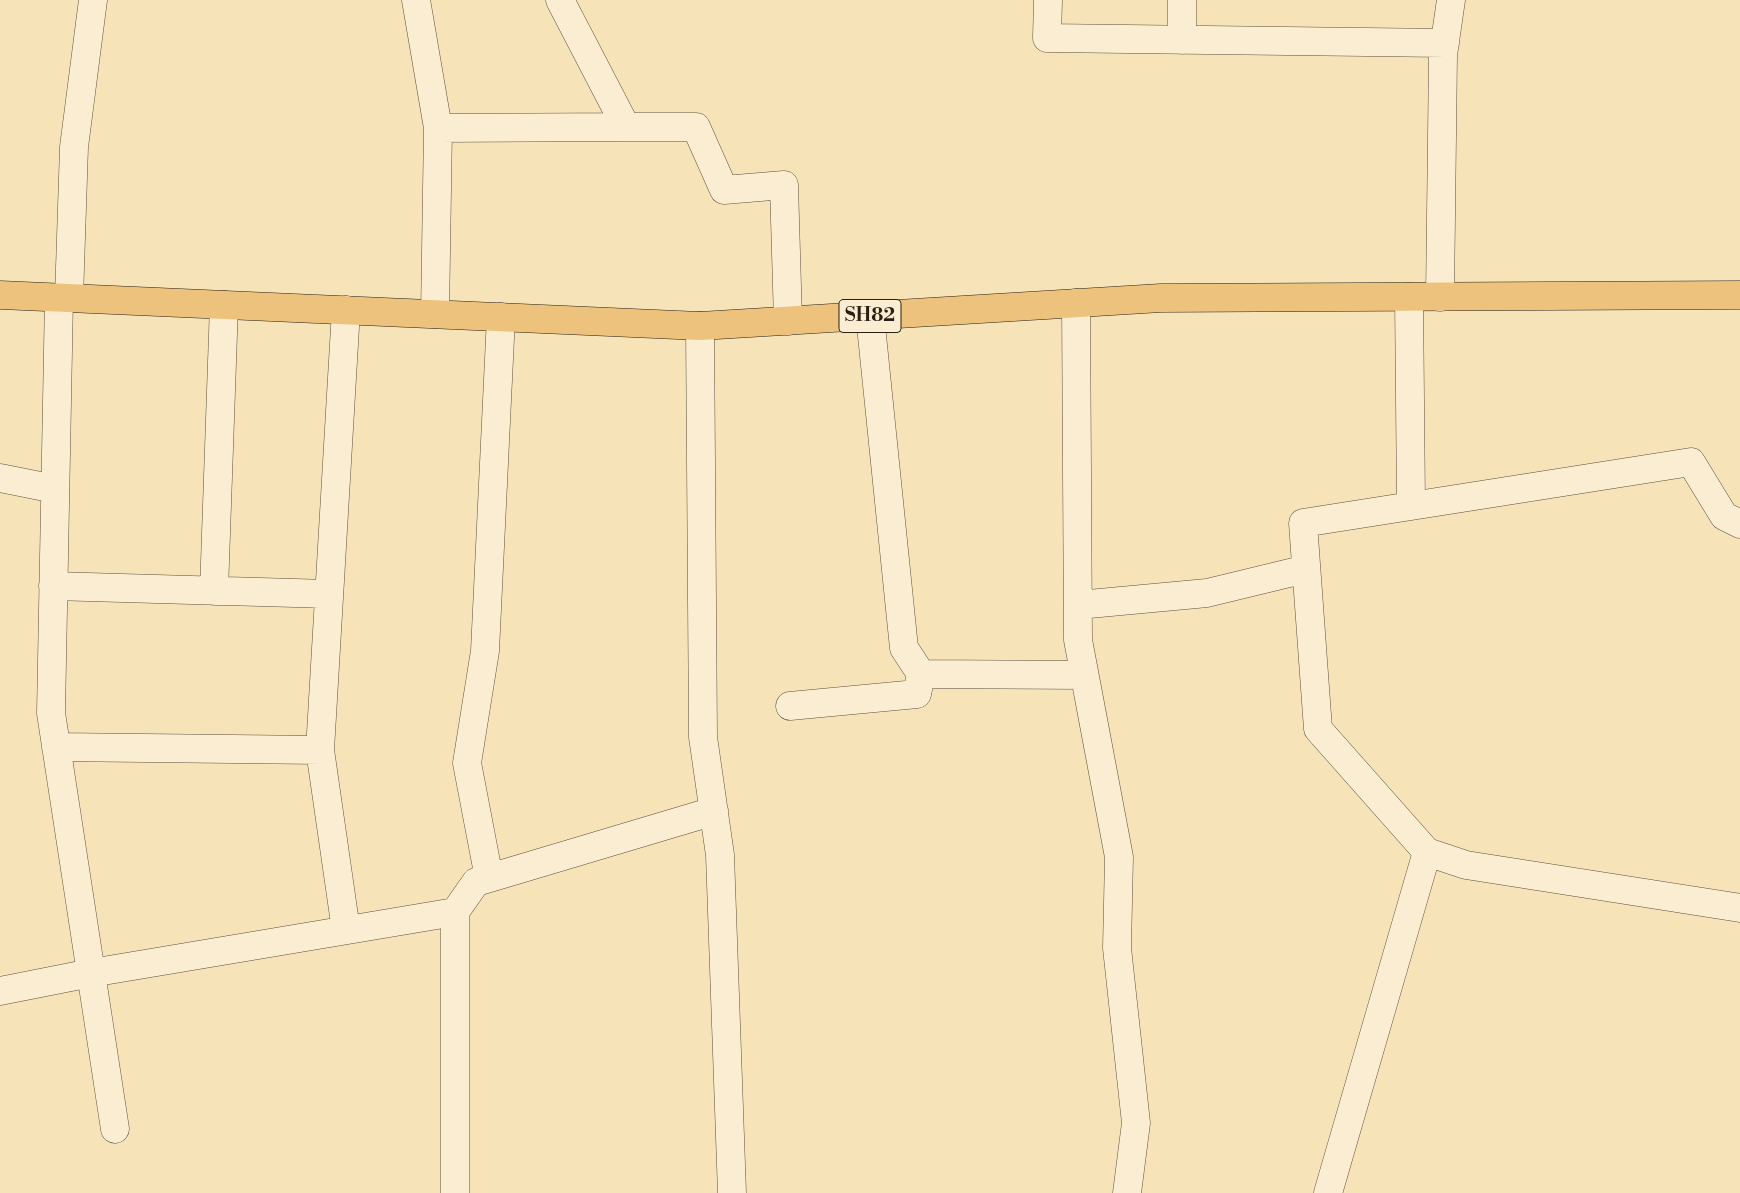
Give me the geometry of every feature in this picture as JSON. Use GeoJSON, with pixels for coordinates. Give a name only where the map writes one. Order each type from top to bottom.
{"type":"FeatureCollection","features":[{"type":"Feature","properties":{"kind":"main road","name":"SH82"},"geometry":{"type":"LineString","coordinates":[[0,295],[700,326],[1161,298],[1740,295]]}},
{"type":"Feature","properties":{"kind":"street"},"geometry":{"type":"LineString","coordinates":[[93,0],[74,147],[64,298],[55,489],[51,713],[116,1129]]}},
{"type":"Feature","properties":{"kind":"street"},"geometry":{"type":"LineString","coordinates":[[416,0],[438,128],[435,314]]}},
{"type":"Feature","properties":{"kind":"street"},"geometry":{"type":"LineString","coordinates":[[560,0],[626,127]]}},
{"type":"Feature","properties":{"kind":"street"},"geometry":{"type":"LineString","coordinates":[[1048,0],[1048,38],[1445,43]]}},
{"type":"Feature","properties":{"kind":"street"},"geometry":{"type":"LineString","coordinates":[[1182,0],[1182,40]]}},
{"type":"Feature","properties":{"kind":"street"},"geometry":{"type":"LineString","coordinates":[[1440,297],[1445,43],[1451,0]]}},
{"type":"Feature","properties":{"kind":"street"},"geometry":{"type":"LineString","coordinates":[[438,128],[696,127],[724,190],[784,185],[788,321]]}},
{"type":"Feature","properties":{"kind":"street"},"geometry":{"type":"LineString","coordinates":[[1409,297],[1411,504]]}},
{"type":"Feature","properties":{"kind":"street"},"geometry":{"type":"LineString","coordinates":[[1076,303],[1078,640],[1119,857],[1117,948],[1136,1123],[1127,1193]]}},
{"type":"Feature","properties":{"kind":"street"},"geometry":{"type":"LineString","coordinates":[[214,591],[224,305]]}},
{"type":"Feature","properties":{"kind":"street"},"geometry":{"type":"LineString","coordinates":[[346,310],[320,750],[346,930]]}},
{"type":"Feature","properties":{"kind":"street"},"geometry":{"type":"LineString","coordinates":[[790,706],[918,694],[921,674],[904,648],[870,316]]}},
{"type":"Feature","properties":{"kind":"street"},"geometry":{"type":"LineString","coordinates":[[488,878],[467,762],[485,651],[501,317]]}},
{"type":"Feature","properties":{"kind":"street"},"geometry":{"type":"LineString","coordinates":[[700,326],[703,737],[720,855],[732,1193]]}},
{"type":"Feature","properties":{"kind":"street"},"geometry":{"type":"LineString","coordinates":[[1740,524],[1724,516],[1691,462],[1411,504],[1303,523],[1318,729],[1428,852],[1466,865],[1740,908]]}},
{"type":"Feature","properties":{"kind":"street"},"geometry":{"type":"LineString","coordinates":[[0,478],[55,489]]}},
{"type":"Feature","properties":{"kind":"street"},"geometry":{"type":"LineString","coordinates":[[1078,605],[1207,593],[1306,569]]}},
{"type":"Feature","properties":{"kind":"street"},"geometry":{"type":"LineString","coordinates":[[54,586],[329,594]]}},
{"type":"Feature","properties":{"kind":"street"},"geometry":{"type":"LineString","coordinates":[[921,674],[1084,675]]}},
{"type":"Feature","properties":{"kind":"street"},"geometry":{"type":"LineString","coordinates":[[56,747],[320,750]]}},
{"type":"Feature","properties":{"kind":"street"},"geometry":{"type":"LineString","coordinates":[[455,1193],[455,912],[476,882],[714,811]]}},
{"type":"Feature","properties":{"kind":"street"},"geometry":{"type":"LineString","coordinates":[[1328,1193],[1428,852]]}},
{"type":"Feature","properties":{"kind":"street"},"geometry":{"type":"LineString","coordinates":[[0,991],[91,973],[455,912]]}}]}
